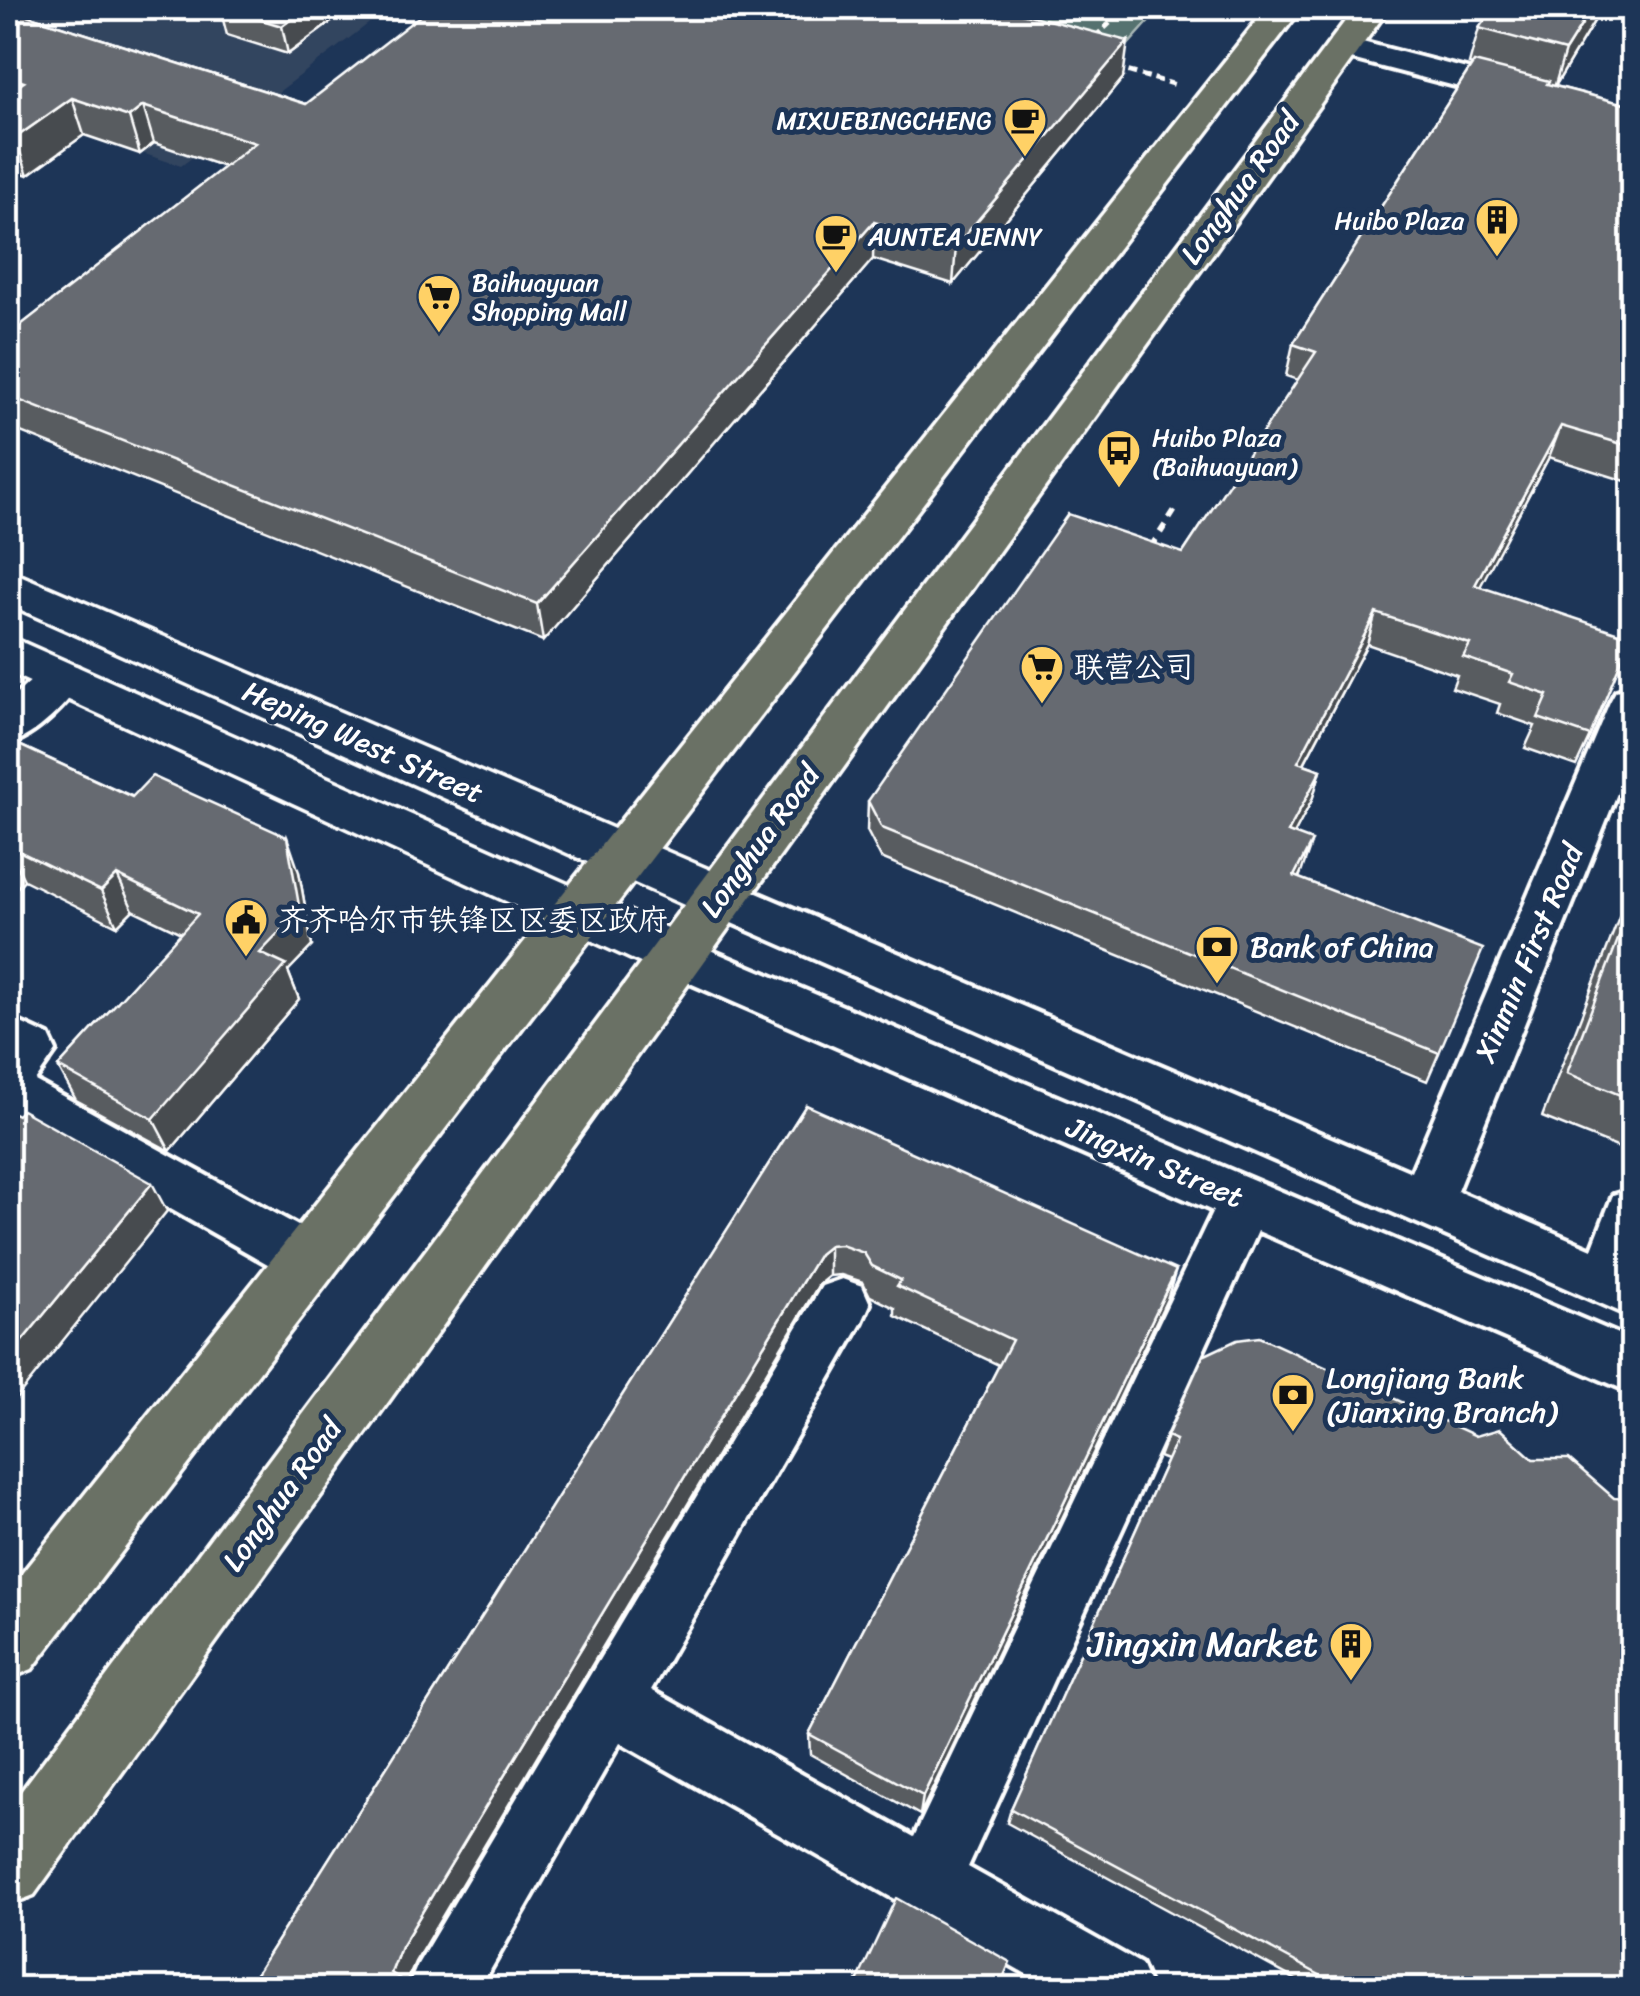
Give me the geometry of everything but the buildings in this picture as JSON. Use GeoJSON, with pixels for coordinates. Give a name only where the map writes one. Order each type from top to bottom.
{"type":"FeatureCollection","features":[{"type":"Feature","properties":{"kind":"main road"},"geometry":{"type":"LineString","coordinates":[[15,1623],[308,1259],[1285,8]]}},
{"type":"Feature","properties":{"kind":"main road","name":"Longhua Road"},"geometry":{"type":"LineString","coordinates":[[8,1869],[1358,27]]}},
{"type":"Feature","properties":{"kind":"main road","name":"Heping West Street"},"geometry":{"type":"LineString","coordinates":[[8,586],[719,898]]}},
{"type":"Feature","properties":{"kind":"main road"},"geometry":{"type":"LineString","coordinates":[[8,653],[677,956]]}},
{"type":"Feature","properties":{"kind":"street"},"geometry":{"type":"LineString","coordinates":[[1358,27],[1632,122]]}},
{"type":"Feature","properties":{"kind":"street"},"geometry":{"type":"LineString","coordinates":[[8,728],[62,678]]}},
{"type":"Feature","properties":{"kind":"street","name":"Xinmin First Road"},"geometry":{"type":"LineString","coordinates":[[1425,1203],[1620,767],[1632,702]]}},
{"type":"Feature","properties":{"kind":"street"},"geometry":{"type":"LineString","coordinates":[[719,898],[1620,1287],[1632,1212]]}},
{"type":"Feature","properties":{"kind":"street","name":"Jingxin Street"},"geometry":{"type":"LineString","coordinates":[[677,956],[1632,1367]]}},
{"type":"Feature","properties":{"kind":"street"},"geometry":{"type":"LineString","coordinates":[[8,1038],[31,1051],[8,1075]]}},
{"type":"Feature","properties":{"kind":"street"},"geometry":{"type":"LineString","coordinates":[[8,1092],[308,1259]]}},
{"type":"Feature","properties":{"kind":"street"},"geometry":{"type":"LineString","coordinates":[[926,1882],[1245,1200]]}},
{"type":"Feature","properties":{"kind":"street"},"geometry":{"type":"LineString","coordinates":[[442,1988],[842,1304]]}},
{"type":"Feature","properties":{"kind":"street"},"geometry":{"type":"LineString","coordinates":[[610,1702],[1116,1988]]}},
{"type":"Feature","properties":{"kind":"path"},"geometry":{"type":"LineString","coordinates":[[1080,33],[1098,38],[1126,8]]}},
{"type":"Feature","properties":{"kind":"path"},"geometry":{"type":"LineString","coordinates":[[1104,65],[1216,96]]}},
{"type":"Feature","properties":{"kind":"path"},"geometry":{"type":"LineString","coordinates":[[1144,557],[1177,507]]}},
{"type":"Feature","properties":{"kind":"shaded area"},"geometry":{"type":"Polygon","coordinates":[[[8,8],[389,8],[181,166],[8,108],[8,8]]]}},
{"type":"Feature","properties":{"kind":"green space"},"geometry":{"type":"Polygon","coordinates":[[[945,8],[1161,8],[1118,56],[945,8]]]}},
{"type":"Feature","properties":{"kind":"place","name":"MIXUEBINGCHENG"},"geometry":{"type":"Point","coordinates":[1025,158]}},
{"type":"Feature","properties":{"kind":"place","name":"Huibo Plaza"},"geometry":{"type":"Point","coordinates":[1497,258]}},
{"type":"Feature","properties":{"kind":"place","name":"AUNTEA JENNY"},"geometry":{"type":"Point","coordinates":[836,274]}},
{"type":"Feature","properties":{"kind":"place","name":"Baihuayuan Shopping Mall"},"geometry":{"type":"Point","coordinates":[439,334]}},
{"type":"Feature","properties":{"kind":"place","name":"Huibo Plaza (Baihuayuan)"},"geometry":{"type":"Point","coordinates":[1119,489]}},
{"type":"Feature","properties":{"kind":"place","name":"联营公司"},"geometry":{"type":"Point","coordinates":[1042,705]}},
{"type":"Feature","properties":{"kind":"place","name":"齐齐哈尔市铁锋区区委区政府"},"geometry":{"type":"Point","coordinates":[246,958]}},
{"type":"Feature","properties":{"kind":"place","name":"Bank of China"},"geometry":{"type":"Point","coordinates":[1217,985]}},
{"type":"Feature","properties":{"kind":"place","name":"Longjiang Bank (Jianxing Branch)"},"geometry":{"type":"Point","coordinates":[1293,1433]}},
{"type":"Feature","properties":{"kind":"place","name":"Jingxin Market"},"geometry":{"type":"Point","coordinates":[1351,1682]}}]}
